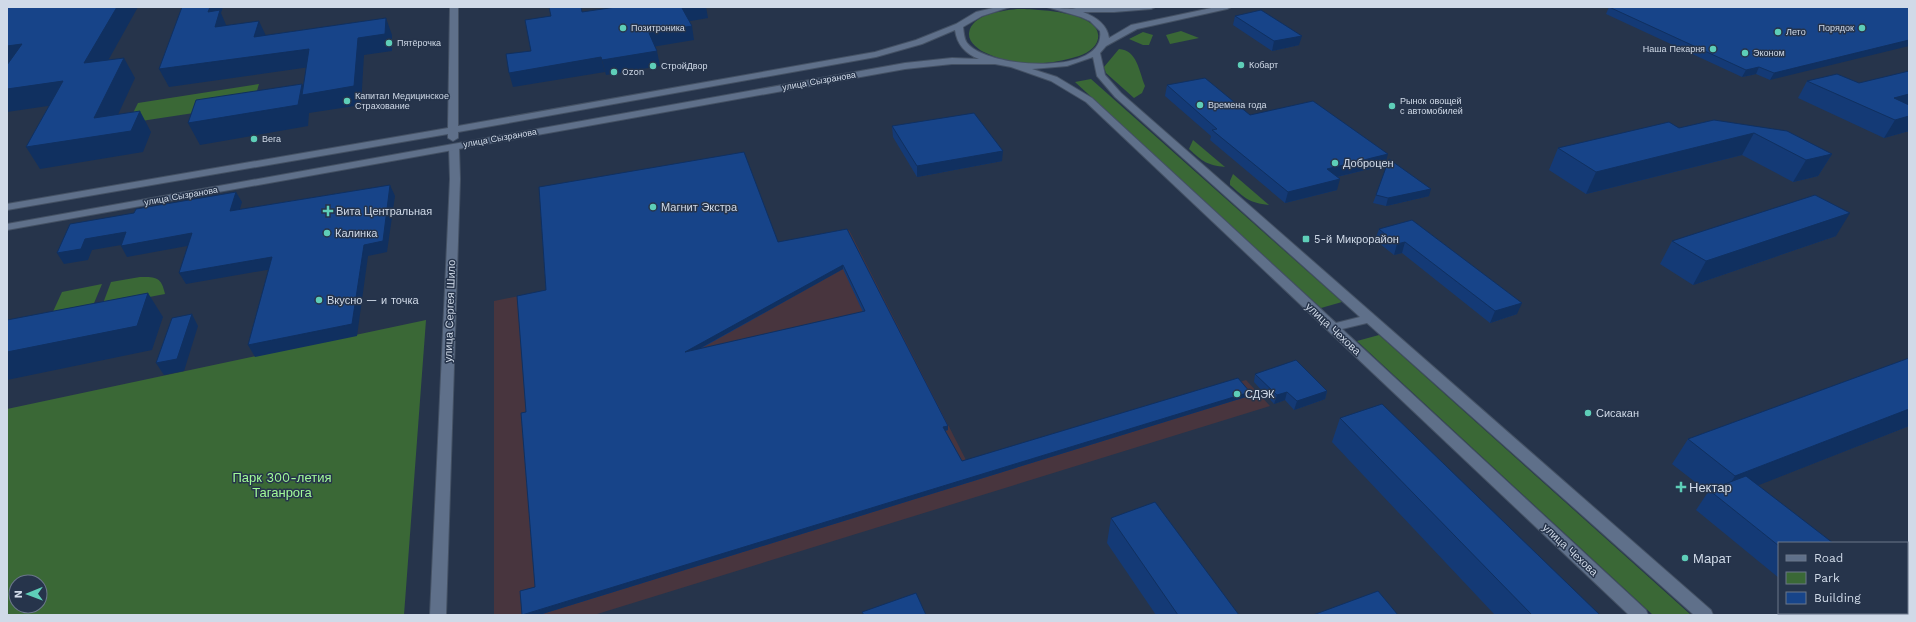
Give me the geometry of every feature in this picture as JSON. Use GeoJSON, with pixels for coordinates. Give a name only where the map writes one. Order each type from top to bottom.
{"type":"FeatureCollection","features":[{"type":"Feature","properties":{"kind":"main road","name":"улица Сергея Шило"},"geometry":{"type":"LineString","coordinates":[[438,615],[455,179],[453,130],[454,7]]}},
{"type":"Feature","properties":{"kind":"main road"},"geometry":{"type":"LineString","coordinates":[[968,20],[974,7]]}},
{"type":"Feature","properties":{"kind":"main road","name":"улица Сызранова"},"geometry":{"type":"LineString","coordinates":[[7,207],[453,130],[876,54],[919,42],[959,26],[979,14],[1006,7]]}},
{"type":"Feature","properties":{"kind":"main road"},"geometry":{"type":"LineString","coordinates":[[1051,7],[1069,10],[1114,10],[1151,7]]}},
{"type":"Feature","properties":{"kind":"main road"},"geometry":{"type":"LineString","coordinates":[[959,26],[960,37],[966,47],[978,55],[994,62],[1034,67],[1066,64],[1082,60],[1134,27],[1227,7]]}},
{"type":"Feature","properties":{"kind":"main road"},"geometry":{"type":"LineString","coordinates":[[1069,10],[1085,16],[1102,28],[1105,36],[1100,49],[1101,76],[1118,95],[1705,615]]}},
{"type":"Feature","properties":{"kind":"main road","name":"улица Сызранова"},"geometry":{"type":"LineString","coordinates":[[7,228],[905,66],[952,61],[994,62]]}},
{"type":"Feature","properties":{"kind":"main road","name":"улица Чехова"},"geometry":{"type":"LineString","coordinates":[[1012,65],[1054,79],[1089,100],[1640,615]]}},
{"type":"Feature","properties":{"kind":"main road"},"geometry":{"type":"LineString","coordinates":[[1332,328],[1370,318]]}},
{"type":"Feature","properties":{"kind":"shaded area"},"geometry":{"type":"Polygon","coordinates":[[[849,230],[968,464],[1246,380],[1270,406],[594,615],[494,615],[494,301],[849,230]]]}},
{"type":"Feature","properties":{"kind":"green space"},"geometry":{"type":"Polygon","coordinates":[[[1017,9],[1052,11],[1081,18],[1092,24],[1098,32],[1097,42],[1090,50],[1079,56],[1062,61],[1029,63],[996,57],[980,50],[970,40],[969,33],[971,27],[981,18],[996,12],[1017,9]]]}},
{"type":"Feature","properties":{"kind":"green space"},"geometry":{"type":"Polygon","coordinates":[[[1181,31],[1199,38],[1170,44],[1166,35],[1181,31]]]}},
{"type":"Feature","properties":{"kind":"green space"},"geometry":{"type":"Polygon","coordinates":[[[1143,32],[1153,35],[1149,45],[1143,45],[1129,39],[1143,32]]]}},
{"type":"Feature","properties":{"kind":"green space"},"geometry":{"type":"Polygon","coordinates":[[[1119,49],[1125,50],[1134,57],[1145,86],[1142,93],[1134,98],[1106,73],[1104,67],[1119,49]]]}},
{"type":"Feature","properties":{"kind":"green space"},"geometry":{"type":"Polygon","coordinates":[[[1091,79],[1342,302],[1321,308],[1075,82],[1091,79]]]}},
{"type":"Feature","properties":{"kind":"green space"},"geometry":{"type":"Polygon","coordinates":[[[259,84],[253,104],[128,123],[138,103],[259,84]]]}},
{"type":"Feature","properties":{"kind":"green space"},"geometry":{"type":"Polygon","coordinates":[[[1193,140],[1225,167],[1209,164],[1198,157],[1189,149],[1193,140]]]}},
{"type":"Feature","properties":{"kind":"green space"},"geometry":{"type":"Polygon","coordinates":[[[1233,174],[1269,205],[1252,201],[1235,190],[1230,185],[1233,174]]]}},
{"type":"Feature","properties":{"kind":"green space"},"geometry":{"type":"Polygon","coordinates":[[[140,277],[151,277],[160,281],[165,294],[102,306],[111,282],[140,277]]]}},
{"type":"Feature","properties":{"kind":"green space"},"geometry":{"type":"Polygon","coordinates":[[[102,284],[92,308],[51,316],[62,292],[102,284]]]}},
{"type":"Feature","properties":{"kind":"green space","name":"Парк 300-летия Таганрога"},"geometry":{"type":"Polygon","coordinates":[[[426,320],[404,615],[7,615],[7,409],[426,320]]]}},
{"type":"Feature","properties":{"kind":"green space"},"geometry":{"type":"Polygon","coordinates":[[[1379,335],[1691,615],[1653,615],[1357,341],[1379,335]]]}},
{"type":"Feature","properties":{"kind":"building"},"geometry":{"type":"Polygon","coordinates":[[[7,7],[117,7],[84,63],[124,58],[94,118],[140,111],[131,131],[26,147],[63,81],[7,89],[7,65],[22,44],[7,46],[7,7]]]}},
{"type":"Feature","properties":{"kind":"building"},"geometry":{"type":"Polygon","coordinates":[[[182,7],[210,7],[208,12],[220,10],[215,27],[259,21],[254,37],[386,18],[385,34],[358,38],[354,86],[302,95],[309,49],[159,69],[182,7]]]}},
{"type":"Feature","properties":{"kind":"building"},"geometry":{"type":"Polygon","coordinates":[[[549,7],[581,7],[582,12],[616,7],[687,7],[682,8],[692,26],[649,33],[657,51],[602,60],[601,57],[509,73],[506,54],[531,51],[525,20],[551,16],[549,7]]]}},
{"type":"Feature","properties":{"kind":"building","name":"Лето"},"geometry":{"type":"Polygon","coordinates":[[[1609,7],[1909,7],[1909,40],[1774,73],[1759,67],[1746,70],[1609,7]]]}},
{"type":"Feature","properties":{"kind":"building"},"geometry":{"type":"Polygon","coordinates":[[[1261,10],[1302,36],[1274,41],[1235,16],[1261,10]]]}},
{"type":"Feature","properties":{"kind":"building"},"geometry":{"type":"Polygon","coordinates":[[[1909,71],[1909,94],[1894,98],[1909,105],[1909,116],[1895,120],[1807,81],[1837,74],[1859,83],[1909,71]]]}},
{"type":"Feature","properties":{"kind":"building"},"geometry":{"type":"Polygon","coordinates":[[[1205,78],[1250,115],[1313,101],[1388,154],[1327,169],[1340,179],[1288,192],[1212,130],[1217,129],[1167,85],[1205,78]]]}},
{"type":"Feature","properties":{"kind":"building"},"geometry":{"type":"Polygon","coordinates":[[[302,84],[298,105],[188,123],[196,100],[302,84]]]}},
{"type":"Feature","properties":{"kind":"building"},"geometry":{"type":"Polygon","coordinates":[[[974,113],[1003,151],[917,166],[892,126],[974,113]]]}},
{"type":"Feature","properties":{"kind":"building"},"geometry":{"type":"Polygon","coordinates":[[[1714,120],[1787,131],[1832,154],[1806,160],[1754,133],[1596,172],[1558,148],[1669,122],[1679,128],[1714,120]]]}},
{"type":"Feature","properties":{"kind":"building"},"geometry":{"type":"Polygon","coordinates":[[[744,152],[778,242],[847,229],[948,426],[943,427],[962,461],[1238,378],[1250,392],[522,615],[520,591],[535,587],[521,413],[526,412],[517,296],[546,290],[539,187],[744,152]],[[843,265],[685,352],[865,311],[843,265]]]}},
{"type":"Feature","properties":{"kind":"building"},"geometry":{"type":"Polygon","coordinates":[[[1389,159],[1431,189],[1388,198],[1376,195],[1389,159]]]}},
{"type":"Feature","properties":{"kind":"building"},"geometry":{"type":"Polygon","coordinates":[[[390,185],[383,241],[364,245],[352,324],[248,345],[272,257],[179,273],[192,233],[121,246],[126,232],[85,239],[81,249],[57,253],[70,224],[134,213],[136,209],[236,192],[230,211],[390,185]]]}},
{"type":"Feature","properties":{"kind":"building"},"geometry":{"type":"Polygon","coordinates":[[[1815,195],[1850,213],[1706,261],[1672,241],[1815,195]]]}},
{"type":"Feature","properties":{"kind":"building"},"geometry":{"type":"Polygon","coordinates":[[[1412,220],[1522,303],[1495,311],[1405,242],[1397,244],[1379,229],[1412,220]]]}},
{"type":"Feature","properties":{"kind":"building"},"geometry":{"type":"Polygon","coordinates":[[[148,293],[137,326],[7,352],[7,320],[148,293]]]}},
{"type":"Feature","properties":{"kind":"building"},"geometry":{"type":"Polygon","coordinates":[[[192,314],[177,359],[156,363],[172,318],[192,314]]]}},
{"type":"Feature","properties":{"kind":"building"},"geometry":{"type":"Polygon","coordinates":[[[1909,358],[1909,409],[1735,476],[1688,439],[1909,358]]]}},
{"type":"Feature","properties":{"kind":"building"},"geometry":{"type":"Polygon","coordinates":[[[1296,360],[1327,391],[1297,401],[1287,392],[1277,395],[1255,374],[1296,360]]]}},
{"type":"Feature","properties":{"kind":"building"},"geometry":{"type":"Polygon","coordinates":[[[1382,404],[1600,615],[1532,615],[1340,418],[1382,404]]]}},
{"type":"Feature","properties":{"kind":"building"},"geometry":{"type":"Polygon","coordinates":[[[1746,476],[1832,542],[1778,542],[1778,545],[1709,490],[1746,476]]]}},
{"type":"Feature","properties":{"kind":"building"},"geometry":{"type":"Polygon","coordinates":[[[1155,502],[1239,615],[1178,615],[1111,518],[1155,502]]]}},
{"type":"Feature","properties":{"kind":"building"},"geometry":{"type":"Polygon","coordinates":[[[1378,591],[1398,615],[1313,615],[1378,591]]]}},
{"type":"Feature","properties":{"kind":"building"},"geometry":{"type":"Polygon","coordinates":[[[916,593],[926,615],[864,615],[862,612],[916,593]]]}},
{"type":"Feature","properties":{"kind":"building"},"geometry":{"type":"Polygon","coordinates":[[[1908,600],[1909,601],[1909,615],[1864,614],[1908,614],[1908,600]]]}},
{"type":"Feature","properties":{"kind":"place","name":"Позитроника"},"geometry":{"type":"Point","coordinates":[623,28]}},
{"type":"Feature","properties":{"kind":"place","name":"Порядок"},"geometry":{"type":"Point","coordinates":[1862,28]}},
{"type":"Feature","properties":{"kind":"place","name":"Лето"},"geometry":{"type":"Point","coordinates":[1778,32]}},
{"type":"Feature","properties":{"kind":"place","name":"Пятёрочка"},"geometry":{"type":"Point","coordinates":[389,43]}},
{"type":"Feature","properties":{"kind":"place","name":"Наша Пекарня"},"geometry":{"type":"Point","coordinates":[1713,49]}},
{"type":"Feature","properties":{"kind":"place","name":"Эконом"},"geometry":{"type":"Point","coordinates":[1745,53]}},
{"type":"Feature","properties":{"kind":"place","name":"Кобарт"},"geometry":{"type":"Point","coordinates":[1241,65]}},
{"type":"Feature","properties":{"kind":"place","name":"СтройДвор"},"geometry":{"type":"Point","coordinates":[653,66]}},
{"type":"Feature","properties":{"kind":"place","name":"Ozon"},"geometry":{"type":"Point","coordinates":[614,72]}},
{"type":"Feature","properties":{"kind":"place","name":"Капитал Медицинское Страхование"},"geometry":{"type":"Point","coordinates":[347,101]}},
{"type":"Feature","properties":{"kind":"place","name":"Времена года"},"geometry":{"type":"Point","coordinates":[1200,105]}},
{"type":"Feature","properties":{"kind":"place","name":"Рынок овощей с автомобилей"},"geometry":{"type":"Point","coordinates":[1392,106]}},
{"type":"Feature","properties":{"kind":"place","name":"Вега"},"geometry":{"type":"Point","coordinates":[254,139]}},
{"type":"Feature","properties":{"kind":"place","name":"Доброцен"},"geometry":{"type":"Point","coordinates":[1335,163]}},
{"type":"Feature","properties":{"kind":"place","name":"Магнит Экстра"},"geometry":{"type":"Point","coordinates":[653,207]}},
{"type":"Feature","properties":{"kind":"place","name":"Вита Центральная"},"geometry":{"type":"Point","coordinates":[328,211]}},
{"type":"Feature","properties":{"kind":"place","name":"Калинка"},"geometry":{"type":"Point","coordinates":[327,233]}},
{"type":"Feature","properties":{"kind":"place","name":"5-й Микрорайон"},"geometry":{"type":"Point","coordinates":[1306,239]}},
{"type":"Feature","properties":{"kind":"place","name":"Вкусно — и точка"},"geometry":{"type":"Point","coordinates":[319,300]}},
{"type":"Feature","properties":{"kind":"place","name":"СДЭК"},"geometry":{"type":"Point","coordinates":[1237,394]}},
{"type":"Feature","properties":{"kind":"place","name":"Сисакан"},"geometry":{"type":"Point","coordinates":[1588,413]}},
{"type":"Feature","properties":{"kind":"place","name":"Нектар"},"geometry":{"type":"Point","coordinates":[1681,487]}},
{"type":"Feature","properties":{"kind":"place","name":"Марат"},"geometry":{"type":"Point","coordinates":[1685,558]}}]}
